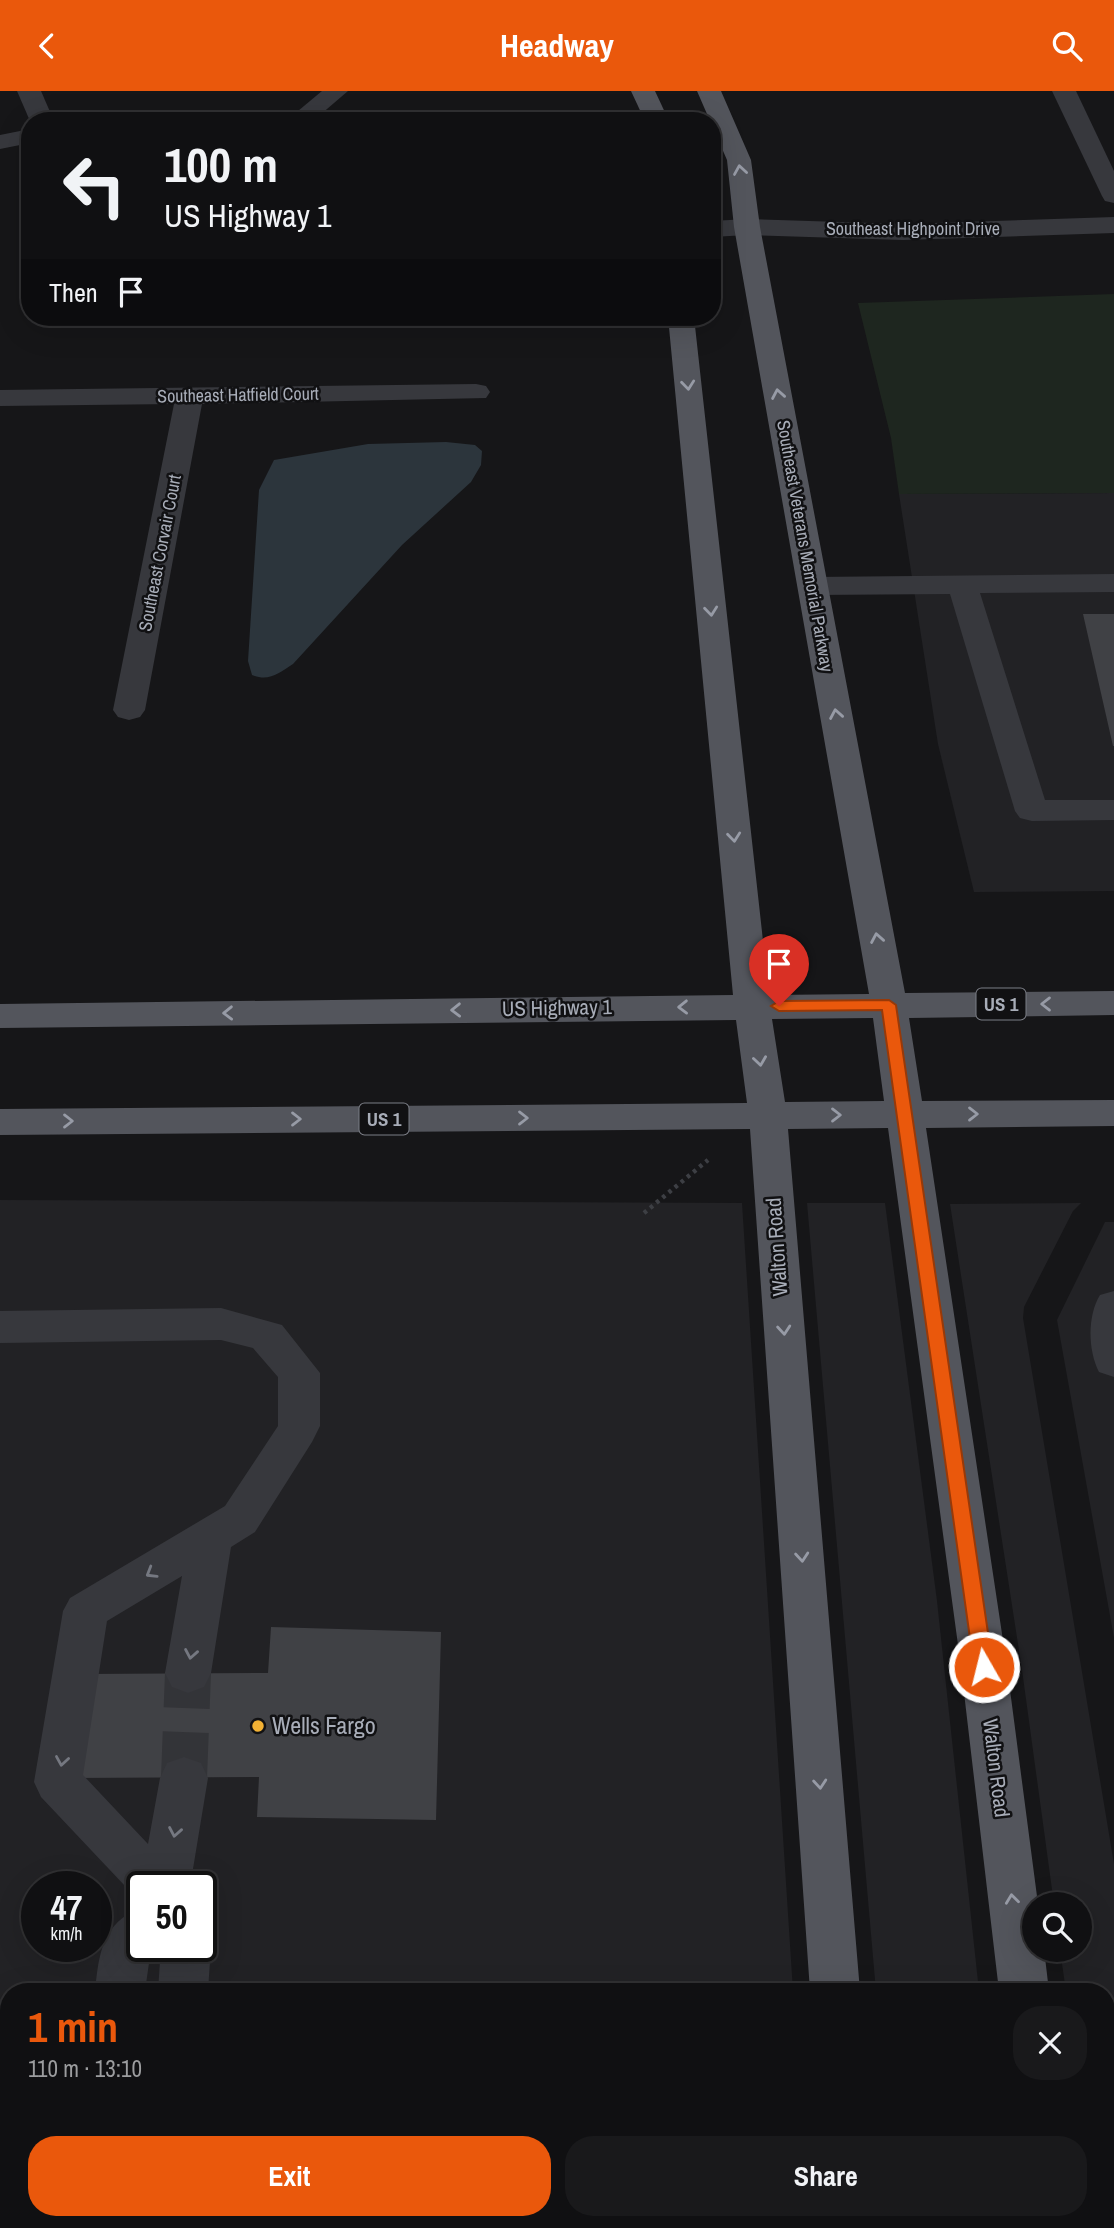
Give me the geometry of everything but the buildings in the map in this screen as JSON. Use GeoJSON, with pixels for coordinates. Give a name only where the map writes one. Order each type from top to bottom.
{"type":"FeatureCollection","features":[{"type":"Feature","properties":{"kind":"main road"},"geometry":{"type":"LineString","coordinates":[[643,91],[653,112]]}},
{"type":"Feature","properties":{"kind":"main road","name":"Southeast Veterans Memorial Parkway"},"geometry":{"type":"LineString","coordinates":[[709,91],[718,112]]}},
{"type":"Feature","properties":{"kind":"main road","name":"Southeast Veterans Memorial Parkway"},"geometry":{"type":"LineString","coordinates":[[721,119],[739,160],[747,227],[889,1005]]}},
{"type":"Feature","properties":{"kind":"main road"},"geometry":{"type":"LineString","coordinates":[[682,326],[752,1006]]}},
{"type":"Feature","properties":{"kind":"main road","name":"US Highway 1"},"geometry":{"type":"LineString","coordinates":[[0,1016],[1114,1003]]}},
{"type":"Feature","properties":{"kind":"main road","name":"Walton Road"},"geometry":{"type":"LineString","coordinates":[[889,1005],[984,1667],[1023,1983]]}},
{"type":"Feature","properties":{"kind":"main road","name":"Walton Road"},"geometry":{"type":"LineString","coordinates":[[752,1006],[768,1115],[834,1983]]}},
{"type":"Feature","properties":{"kind":"main road","name":"US 1"},"geometry":{"type":"LineString","coordinates":[[0,1122],[1114,1113]]}},
{"type":"Feature","properties":{"kind":"street"},"geometry":{"type":"LineString","coordinates":[[29,91],[38,112]]}},
{"type":"Feature","properties":{"kind":"street"},"geometry":{"type":"LineString","coordinates":[[309,112],[336,91]]}},
{"type":"Feature","properties":{"kind":"street"},"geometry":{"type":"LineString","coordinates":[[1064,91],[1114,196]]}},
{"type":"Feature","properties":{"kind":"street"},"geometry":{"type":"LineString","coordinates":[[0,142],[21,138]]}},
{"type":"Feature","properties":{"kind":"street","name":"Southeast Highpoint Drive"},"geometry":{"type":"LineString","coordinates":[[721,228],[903,232],[1114,225]]}},
{"type":"Feature","properties":{"kind":"street","name":"Southeast Hatfield Court"},"geometry":{"type":"LineString","coordinates":[[0,398],[475,392]]}},
{"type":"Feature","properties":{"kind":"street","name":"Southeast Corvair Court"},"geometry":{"type":"LineString","coordinates":[[130,710],[190,395]]}},
{"type":"Feature","properties":{"kind":"street"},"geometry":{"type":"LineString","coordinates":[[813,586],[1114,583]]}},
{"type":"Feature","properties":{"kind":"street"},"geometry":{"type":"LineString","coordinates":[[962,585],[1032,811],[1114,810]]}},
{"type":"Feature","properties":{"kind":"street"},"geometry":{"type":"LineString","coordinates":[[1114,1306],[1111,1311],[1114,1361]]}},
{"type":"Feature","properties":{"kind":"street"},"geometry":{"type":"LineString","coordinates":[[0,1327],[221,1324],[267,1336],[299,1373],[299,1426],[291,1442],[225,1528],[86,1611],[58,1782],[142,1871]]}},
{"type":"Feature","properties":{"kind":"street"},"geometry":{"type":"LineString","coordinates":[[188,1673],[225,1528]]}},
{"type":"Feature","properties":{"kind":"street"},"geometry":{"type":"LineString","coordinates":[[168,1871],[184,1778]]}},
{"type":"Feature","properties":{"kind":"street"},"geometry":{"type":"LineString","coordinates":[[121,1983],[126,1952]]}},
{"type":"Feature","properties":{"kind":"street"},"geometry":{"type":"LineString","coordinates":[[184,1983],[185,1962]]}},
{"type":"Feature","properties":{"kind":"path"},"geometry":{"type":"LineString","coordinates":[[644,1213],[704,1163]]}},
{"type":"Feature","properties":{"kind":"shaded area"},"geometry":{"type":"Polygon","coordinates":[[[1114,294],[1114,493],[899,494],[891,438],[858,303],[1114,294]]]}},
{"type":"Feature","properties":{"kind":"shaded area"},"geometry":{"type":"Polygon","coordinates":[[[446,442],[475,445],[482,451],[481,465],[471,482],[402,545],[293,664],[269,677],[252,675],[248,661],[259,490],[274,460],[368,444],[446,442]]]}},
{"type":"Feature","properties":{"kind":"shaded area"},"geometry":{"type":"Polygon","coordinates":[[[1114,493],[1114,891],[974,892],[938,744],[899,494],[1114,493]]]}},
{"type":"Feature","properties":{"kind":"shaded area"},"geometry":{"type":"Polygon","coordinates":[[[0,1200],[742,1203],[792,1983],[0,1983],[0,1200]]]}},
{"type":"Feature","properties":{"kind":"shaded area"},"geometry":{"type":"Polygon","coordinates":[[[807,1203],[885,1203],[937,1601],[978,1983],[875,1983],[807,1203]]]}},
{"type":"Feature","properties":{"kind":"shaded area"},"geometry":{"type":"Polygon","coordinates":[[[1081,1203],[1073,1211],[1024,1307],[1023,1318],[1114,1864],[1114,1983],[1065,1983],[1062,1962],[1092,1962],[1092,1892],[1052,1892],[1022,1670],[950,1204],[1081,1203]]]}},
{"type":"Feature","properties":{"kind":"shaded area"},"geometry":{"type":"Polygon","coordinates":[[[1105,1222],[1114,1222],[1114,1638],[1057,1320],[1105,1222]]]}},
{"type":"Feature","properties":{"kind":"tunnel"},"geometry":{"type":"LineString","coordinates":[[184,1778],[188,1673]]}},
{"type":"Feature","properties":{"kind":"place","name":"Wells Fargo"},"geometry":{"type":"Point","coordinates":[258,1726]}},
{"type":"Feature","properties":{"kind":"route"},"geometry":{"type":"LineString","coordinates":[[779,1006],[889,1005],[984,1667]]}}]}
